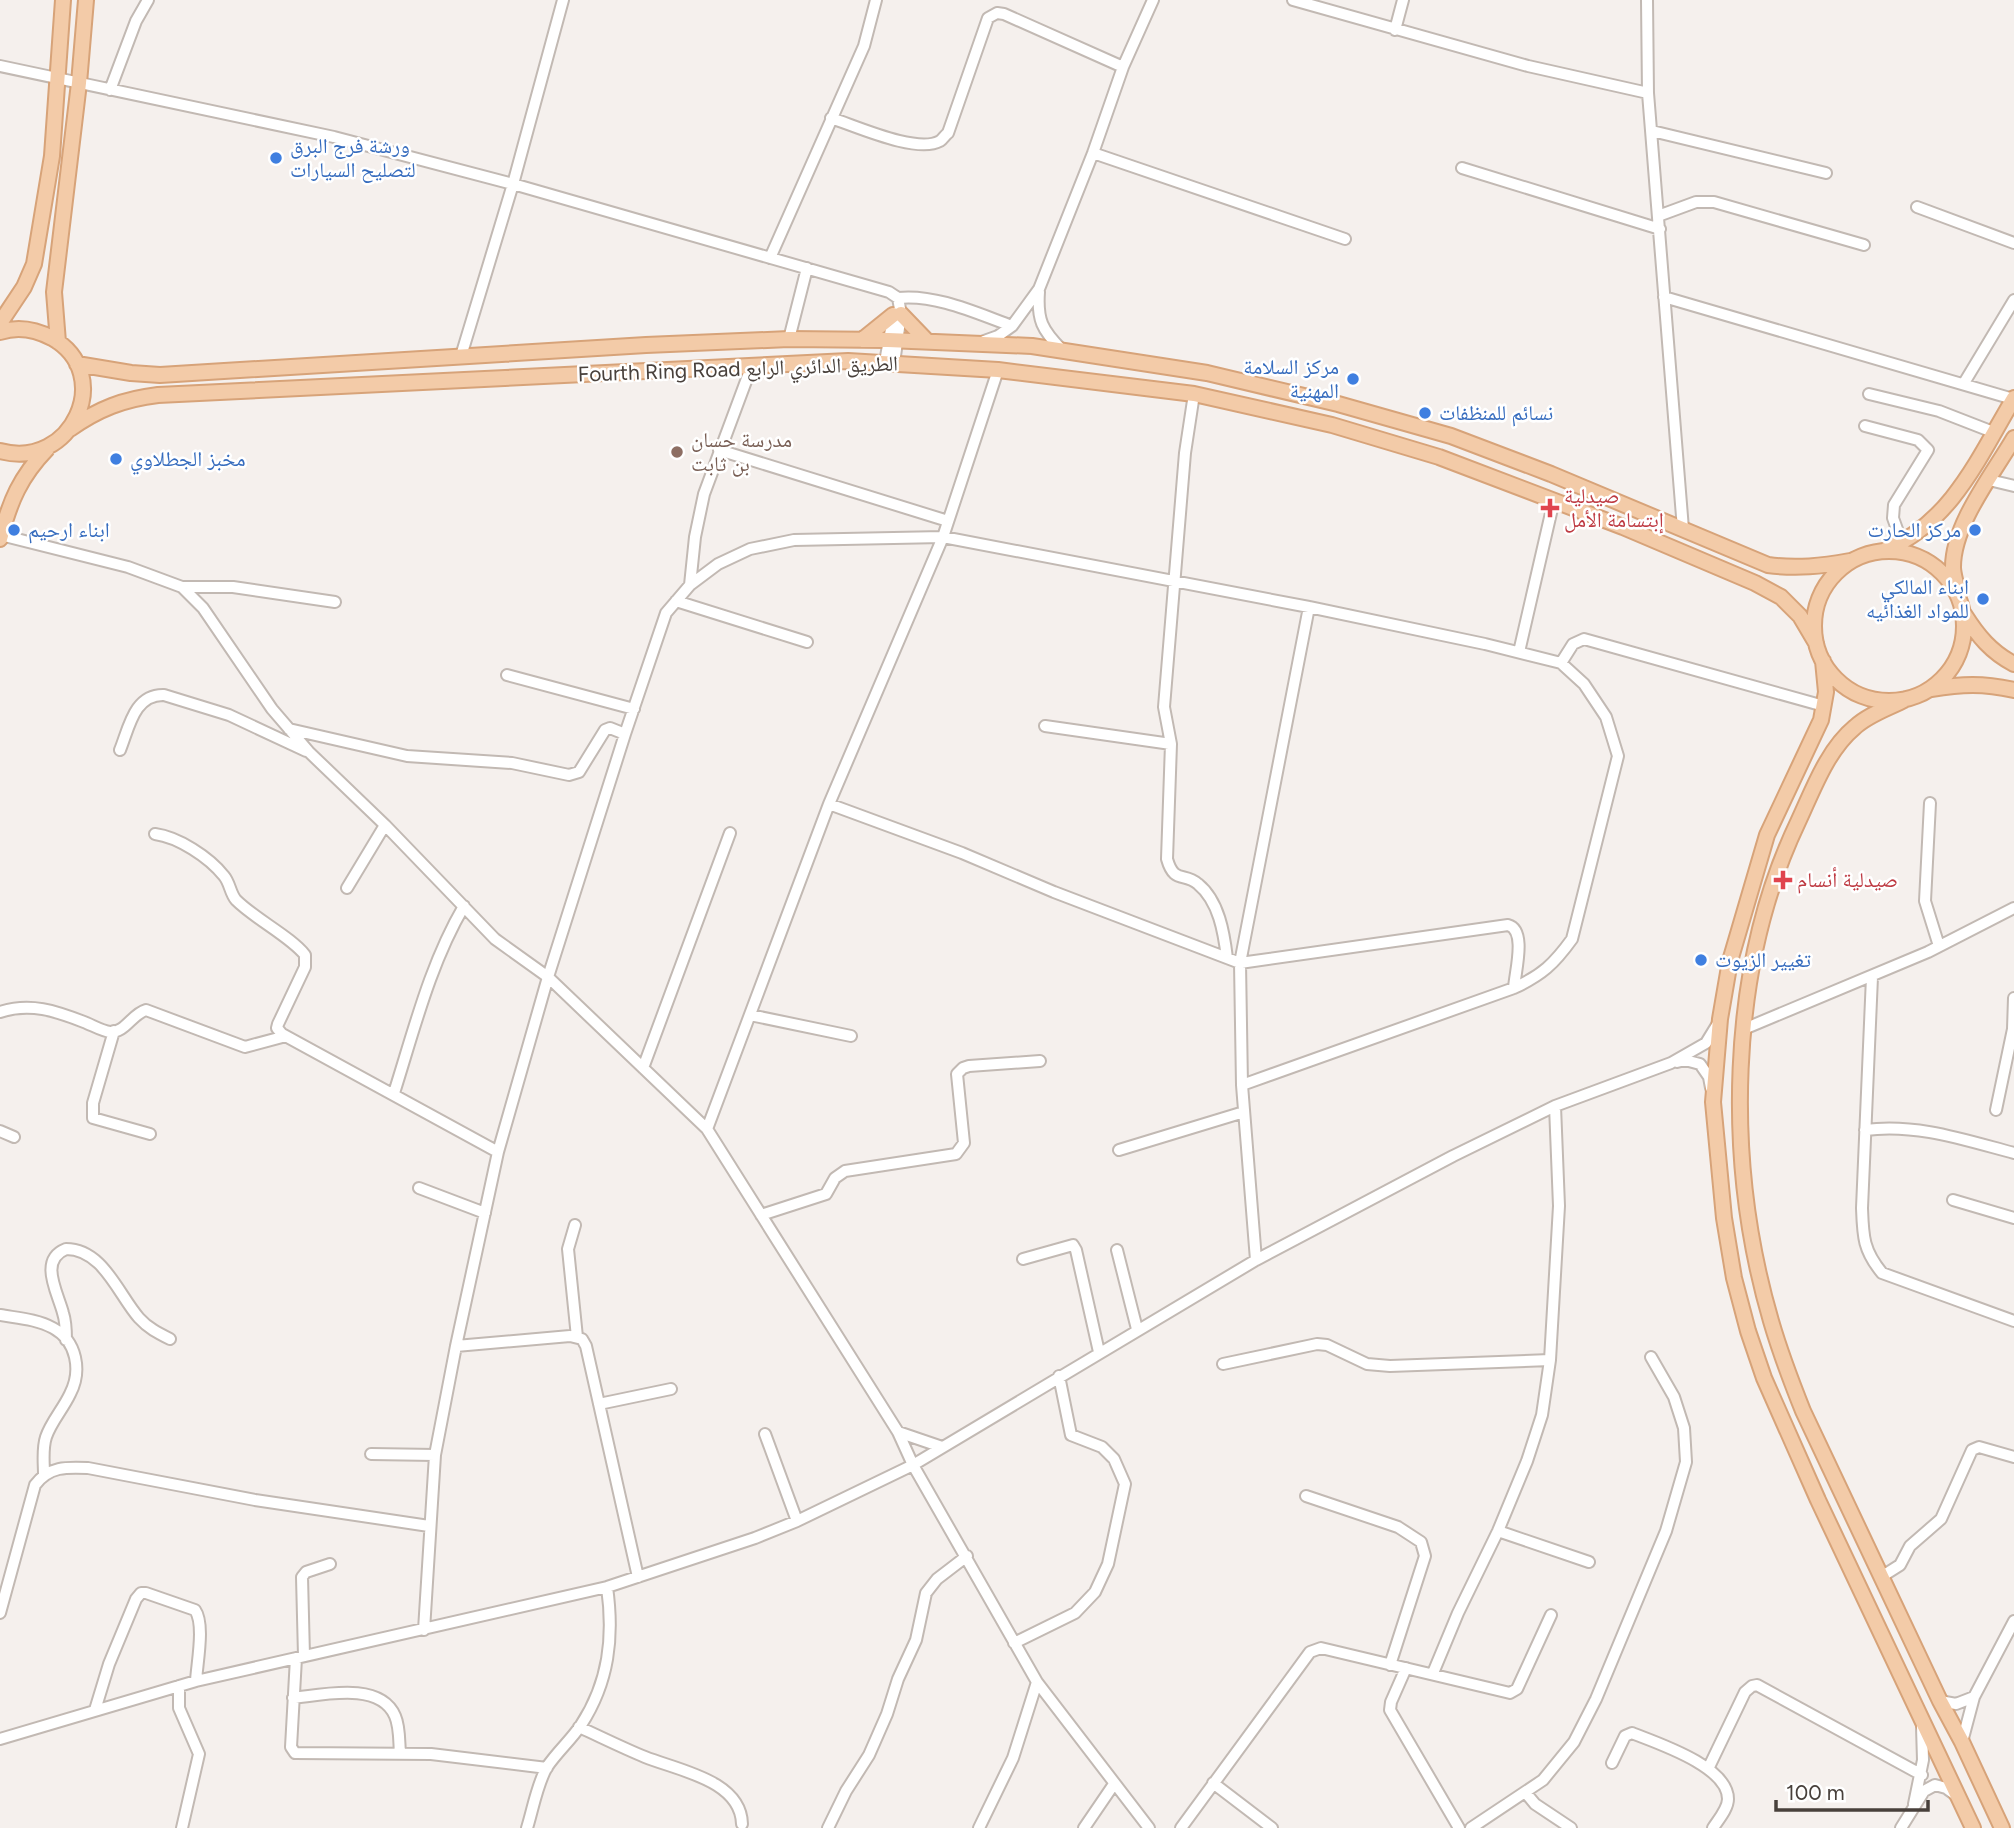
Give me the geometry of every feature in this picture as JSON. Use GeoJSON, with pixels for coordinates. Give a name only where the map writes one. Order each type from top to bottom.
{"type":"FeatureCollection","features":[{"type":"Feature","properties":{"kind":"main road"},"geometry":{"type":"LineString","coordinates":[[0,323],[6,306],[24,287],[34,264],[52,156],[63,0]]}},
{"type":"Feature","properties":{"kind":"main road"},"geometry":{"type":"LineString","coordinates":[[58,342],[54,292],[86,0]]}},
{"type":"Feature","properties":{"kind":"main road"},"geometry":{"type":"LineString","coordinates":[[862,340],[898,308],[926,341]]}},
{"type":"Feature","properties":{"kind":"main road"},"geometry":{"type":"LineString","coordinates":[[0,332],[22,328],[41,332],[58,342],[76,364],[82,398],[80,409],[70,429]]}},
{"type":"Feature","properties":{"kind":"main road"},"geometry":{"type":"LineString","coordinates":[[76,364],[160,375],[789,339],[978,343],[1062,350],[1207,373],[1338,404],[1451,436],[1551,474],[1768,565],[1792,568],[1819,567],[1850,561],[1902,543],[1921,531],[1951,502],[2014,398]]}},
{"type":"Feature","properties":{"kind":"main road","name":"Fourth Ring Road الطريق الدائري الرابع"},"geometry":{"type":"LineString","coordinates":[[0,537],[19,484],[32,465],[87,416],[133,398],[158,394],[890,362],[998,370],[1194,394],[1345,429],[1438,457],[1623,527],[1755,583],[1781,597],[1800,616],[1816,643]]}},
{"type":"Feature","properties":{"kind":"main road"},"geometry":{"type":"LineString","coordinates":[[2014,438],[1968,515],[1957,543],[1953,567],[1964,614],[1980,639],[2014,664]]}},
{"type":"Feature","properties":{"kind":"main road"},"geometry":{"type":"LineString","coordinates":[[0,451],[23,454],[50,447]]}},
{"type":"Feature","properties":{"kind":"main road"},"geometry":{"type":"LineString","coordinates":[[1883,551],[1920,557],[1936,567],[1949,580],[1959,597]]}},
{"type":"Feature","properties":{"kind":"main road"},"geometry":{"type":"LineString","coordinates":[[1850,561],[1824,588],[1817,606],[1814,624],[1816,643],[1823,661],[1832,674],[1858,694],[1890,701],[1906,699]]}},
{"type":"Feature","properties":{"kind":"main road"},"geometry":{"type":"LineString","coordinates":[[1930,690],[1954,665],[1961,649],[1964,614]]}},
{"type":"Feature","properties":{"kind":"main road"},"geometry":{"type":"LineString","coordinates":[[1823,661],[1826,692],[1817,729],[1763,849],[1730,961],[1720,1019],[1713,1102],[1724,1218],[1734,1278],[1764,1378],[1818,1500],[1973,1828]]}},
{"type":"Feature","properties":{"kind":"main road"},"geometry":{"type":"LineString","coordinates":[[2002,1828],[1803,1411],[1786,1367],[1759,1273],[1742,1159],[1740,1073],[1745,1001],[1768,898],[1786,846],[1828,761],[1854,727],[1906,699],[1930,690],[1964,683],[2014,690]]}},
{"type":"Feature","properties":{"kind":"main road"},"geometry":{"type":"LineString","coordinates":[[1818,1500],[1840,1489]]}},
{"type":"Feature","properties":{"kind":"street"},"geometry":{"type":"LineString","coordinates":[[110,90],[136,21],[148,0]]}},
{"type":"Feature","properties":{"kind":"street"},"geometry":{"type":"LineString","coordinates":[[461,356],[513,184],[563,0]]}},
{"type":"Feature","properties":{"kind":"street"},"geometry":{"type":"LineString","coordinates":[[770,258],[864,46],[877,0]]}},
{"type":"Feature","properties":{"kind":"street"},"geometry":{"type":"LineString","coordinates":[[978,343],[998,336],[1012,326],[1039,289],[1093,153],[1123,67],[1153,0]]}},
{"type":"Feature","properties":{"kind":"street"},"geometry":{"type":"LineString","coordinates":[[1293,0],[1528,66],[1648,93]]}},
{"type":"Feature","properties":{"kind":"street"},"geometry":{"type":"LineString","coordinates":[[1395,30],[1404,0]]}},
{"type":"Feature","properties":{"kind":"street"},"geometry":{"type":"LineString","coordinates":[[1647,0],[1648,93],[1683,530]]}},
{"type":"Feature","properties":{"kind":"street"},"geometry":{"type":"LineString","coordinates":[[831,118],[907,143],[926,144],[939,141],[948,133],[988,18],[997,13],[1004,13],[1123,67]]}},
{"type":"Feature","properties":{"kind":"street"},"geometry":{"type":"LineString","coordinates":[[0,66],[334,137],[513,184],[888,292],[898,308],[890,362]]}},
{"type":"Feature","properties":{"kind":"street"},"geometry":{"type":"LineString","coordinates":[[1652,131],[1826,173]]}},
{"type":"Feature","properties":{"kind":"street"},"geometry":{"type":"LineString","coordinates":[[1093,153],[1345,239]]}},
{"type":"Feature","properties":{"kind":"street"},"geometry":{"type":"LineString","coordinates":[[1462,168],[1660,229]]}},
{"type":"Feature","properties":{"kind":"street"},"geometry":{"type":"LineString","coordinates":[[1658,216],[1696,202],[1714,202],[1864,246]]}},
{"type":"Feature","properties":{"kind":"street"},"geometry":{"type":"LineString","coordinates":[[1917,207],[2014,243]]}},
{"type":"Feature","properties":{"kind":"street"},"geometry":{"type":"LineString","coordinates":[[789,339],[807,268]]}},
{"type":"Feature","properties":{"kind":"street"},"geometry":{"type":"LineString","coordinates":[[1039,289],[1038,311],[1041,325],[1062,350]]}},
{"type":"Feature","properties":{"kind":"street"},"geometry":{"type":"LineString","coordinates":[[898,308],[914,297],[948,304],[1012,326]]}},
{"type":"Feature","properties":{"kind":"street"},"geometry":{"type":"LineString","coordinates":[[1664,297],[2014,398]]}},
{"type":"Feature","properties":{"kind":"street"},"geometry":{"type":"LineString","coordinates":[[1964,383],[2014,300]]}},
{"type":"Feature","properties":{"kind":"street"},"geometry":{"type":"LineString","coordinates":[[690,584],[695,537],[704,494],[752,366]]}},
{"type":"Feature","properties":{"kind":"street"},"geometry":{"type":"LineString","coordinates":[[707,1129],[829,804],[943,537],[998,370]]}},
{"type":"Feature","properties":{"kind":"street"},"geometry":{"type":"LineString","coordinates":[[1194,394],[1185,453],[1164,707],[1171,744],[1167,859],[1169,869],[1177,877],[1195,881],[1206,890],[1218,914],[1227,958]]}},
{"type":"Feature","properties":{"kind":"street"},"geometry":{"type":"LineString","coordinates":[[1870,394],[1939,411],[1993,432]]}},
{"type":"Feature","properties":{"kind":"street"},"geometry":{"type":"LineString","coordinates":[[1865,426],[1918,440],[1928,450],[1894,505],[1893,518],[1902,543]]}},
{"type":"Feature","properties":{"kind":"street"},"geometry":{"type":"LineString","coordinates":[[719,450],[948,521]]}},
{"type":"Feature","properties":{"kind":"street"},"geometry":{"type":"LineString","coordinates":[[1989,480],[2014,486]]}},
{"type":"Feature","properties":{"kind":"street"},"geometry":{"type":"LineString","coordinates":[[1519,652],[1554,500]]}},
{"type":"Feature","properties":{"kind":"street"},"geometry":{"type":"LineString","coordinates":[[0,537],[128,567],[182,587],[233,587],[335,602]]}},
{"type":"Feature","properties":{"kind":"street"},"geometry":{"type":"LineString","coordinates":[[424,1630],[435,1455],[498,1152],[548,977],[666,614],[690,584],[718,564],[750,550],[794,540],[943,537],[1309,607],[1519,652],[1561,663],[1584,684],[1606,717],[1618,755],[1572,939],[1556,960],[1537,978],[1514,988],[1242,1086]]}},
{"type":"Feature","properties":{"kind":"street"},"geometry":{"type":"LineString","coordinates":[[182,587],[203,608],[272,709],[309,752],[385,825],[495,939],[548,977],[707,1129],[898,1433],[913,1465],[1037,1682],[1149,1828]]}},
{"type":"Feature","properties":{"kind":"street"},"geometry":{"type":"LineString","coordinates":[[676,601],[807,642]]}},
{"type":"Feature","properties":{"kind":"street"},"geometry":{"type":"LineString","coordinates":[[1256,1259],[1242,1086],[1240,963],[1309,607]]}},
{"type":"Feature","properties":{"kind":"street"},"geometry":{"type":"LineString","coordinates":[[1561,663],[1573,644],[1584,639],[1824,706]]}},
{"type":"Feature","properties":{"kind":"street"},"geometry":{"type":"LineString","coordinates":[[507,675],[634,709]]}},
{"type":"Feature","properties":{"kind":"street"},"geometry":{"type":"LineString","coordinates":[[120,750],[138,705],[153,694],[229,715],[309,752]]}},
{"type":"Feature","properties":{"kind":"street"},"geometry":{"type":"LineString","coordinates":[[1045,726],[1171,744]]}},
{"type":"Feature","properties":{"kind":"street"},"geometry":{"type":"LineString","coordinates":[[289,729],[407,756],[512,763],[569,775],[579,772],[605,730],[610,728],[625,734]]}},
{"type":"Feature","properties":{"kind":"street"},"geometry":{"type":"LineString","coordinates":[[1930,803],[1925,901],[1939,946]]}},
{"type":"Feature","properties":{"kind":"street"},"geometry":{"type":"LineString","coordinates":[[829,804],[962,853],[1054,892],[1240,963],[1508,925],[1517,931],[1519,940],[1514,988]]}},
{"type":"Feature","properties":{"kind":"street"},"geometry":{"type":"LineString","coordinates":[[347,888],[385,825]]}},
{"type":"Feature","properties":{"kind":"street"},"geometry":{"type":"LineString","coordinates":[[643,1068],[730,833]]}},
{"type":"Feature","properties":{"kind":"street"},"geometry":{"type":"LineString","coordinates":[[155,834],[167,835],[184,843],[223,874],[237,901],[305,955],[305,967],[278,1024],[279,1031],[498,1152]]}},
{"type":"Feature","properties":{"kind":"street"},"geometry":{"type":"LineString","coordinates":[[394,1093],[434,968],[448,932],[464,906]]}},
{"type":"Feature","properties":{"kind":"street"},"geometry":{"type":"LineString","coordinates":[[1744,1029],[1872,977],[2014,908]]}},
{"type":"Feature","properties":{"kind":"street"},"geometry":{"type":"LineString","coordinates":[[1872,977],[1862,1208],[1863,1241],[1870,1258],[1882,1273],[2014,1321]]}},
{"type":"Feature","properties":{"kind":"street"},"geometry":{"type":"LineString","coordinates":[[1996,1110],[2013,1029],[2014,998]]}},
{"type":"Feature","properties":{"kind":"street"},"geometry":{"type":"LineString","coordinates":[[0,1012],[27,1006],[60,1012],[109,1032],[121,1029],[146,1010],[244,1047],[286,1036]]}},
{"type":"Feature","properties":{"kind":"street"},"geometry":{"type":"LineString","coordinates":[[750,1015],[850,1036]]}},
{"type":"Feature","properties":{"kind":"street"},"geometry":{"type":"LineString","coordinates":[[1671,1063],[1706,1042],[1720,1019]]}},
{"type":"Feature","properties":{"kind":"street"},"geometry":{"type":"LineString","coordinates":[[114,1031],[93,1103],[93,1118],[150,1134]]}},
{"type":"Feature","properties":{"kind":"street"},"geometry":{"type":"LineString","coordinates":[[0,1739],[196,1681],[607,1587],[755,1538],[797,1521],[913,1465],[1256,1259],[1555,1105],[1685,1060],[1700,1064],[1709,1077],[1713,1102]]}},
{"type":"Feature","properties":{"kind":"street"},"geometry":{"type":"LineString","coordinates":[[761,1215],[826,1194],[835,1178],[845,1171],[956,1154],[964,1143],[957,1074],[969,1066],[1040,1061]]}},
{"type":"Feature","properties":{"kind":"street"},"geometry":{"type":"LineString","coordinates":[[1433,1674],[1458,1613],[1498,1531],[1527,1461],[1542,1415],[1550,1360],[1559,1206],[1555,1105]]}},
{"type":"Feature","properties":{"kind":"street"},"geometry":{"type":"LineString","coordinates":[[1119,1150],[1244,1112]]}},
{"type":"Feature","properties":{"kind":"street"},"geometry":{"type":"LineString","coordinates":[[1865,1130],[1884,1127],[1939,1133],[2014,1153]]}},
{"type":"Feature","properties":{"kind":"street"},"geometry":{"type":"LineString","coordinates":[[0,1131],[13,1137]]}},
{"type":"Feature","properties":{"kind":"street"},"geometry":{"type":"LineString","coordinates":[[419,1188],[485,1213]]}},
{"type":"Feature","properties":{"kind":"street"},"geometry":{"type":"LineString","coordinates":[[1953,1200],[2014,1218]]}},
{"type":"Feature","properties":{"kind":"street"},"geometry":{"type":"LineString","coordinates":[[575,1225],[568,1249],[577,1337]]}},
{"type":"Feature","properties":{"kind":"street"},"geometry":{"type":"LineString","coordinates":[[1023,1259],[1073,1245],[1099,1352]]}},
{"type":"Feature","properties":{"kind":"street"},"geometry":{"type":"LineString","coordinates":[[44,1475],[43,1450],[47,1435],[76,1381],[77,1363],[66,1340],[63,1312],[52,1276],[52,1263],[58,1253],[66,1249],[79,1251],[99,1263],[140,1320],[151,1330],[170,1339]]}},
{"type":"Feature","properties":{"kind":"street"},"geometry":{"type":"LineString","coordinates":[[1117,1250],[1137,1329]]}},
{"type":"Feature","properties":{"kind":"street"},"geometry":{"type":"LineString","coordinates":[[0,1315],[48,1326],[66,1340]]}},
{"type":"Feature","properties":{"kind":"street"},"geometry":{"type":"LineString","coordinates":[[456,1346],[577,1337],[582,1339],[586,1346],[638,1577]]}},
{"type":"Feature","properties":{"kind":"street"},"geometry":{"type":"LineString","coordinates":[[1223,1364],[1317,1344],[1327,1345],[1367,1364],[1390,1366],[1550,1360]]}},
{"type":"Feature","properties":{"kind":"street"},"geometry":{"type":"LineString","coordinates":[[1471,1828],[1543,1780],[1574,1742],[1597,1699],[1666,1531],[1686,1462],[1684,1429],[1674,1397],[1651,1357]]}},
{"type":"Feature","properties":{"kind":"street"},"geometry":{"type":"LineString","coordinates":[[1014,1643],[1074,1613],[1095,1592],[1108,1564],[1125,1483],[1114,1459],[1102,1447],[1071,1435],[1059,1376]]}},
{"type":"Feature","properties":{"kind":"street"},"geometry":{"type":"LineString","coordinates":[[599,1404],[671,1389]]}},
{"type":"Feature","properties":{"kind":"street"},"geometry":{"type":"LineString","coordinates":[[898,1433],[942,1447]]}},
{"type":"Feature","properties":{"kind":"street"},"geometry":{"type":"LineString","coordinates":[[765,1434],[797,1521]]}},
{"type":"Feature","properties":{"kind":"street"},"geometry":{"type":"LineString","coordinates":[[1881,1577],[1900,1565],[1910,1546],[1941,1519],[1972,1450],[1979,1447],[2014,1457]]}},
{"type":"Feature","properties":{"kind":"street"},"geometry":{"type":"LineString","coordinates":[[371,1454],[435,1455]]}},
{"type":"Feature","properties":{"kind":"street"},"geometry":{"type":"LineString","coordinates":[[0,1613],[35,1485],[44,1475],[61,1468],[88,1468],[255,1500],[429,1526]]}},
{"type":"Feature","properties":{"kind":"street"},"geometry":{"type":"LineString","coordinates":[[1306,1496],[1398,1527],[1421,1542],[1425,1556],[1390,1665]]}},
{"type":"Feature","properties":{"kind":"street"},"geometry":{"type":"LineString","coordinates":[[1498,1531],[1589,1562]]}},
{"type":"Feature","properties":{"kind":"street"},"geometry":{"type":"LineString","coordinates":[[828,1828],[846,1791],[869,1755],[887,1714],[898,1679],[916,1640],[926,1593],[937,1579],[967,1556]]}},
{"type":"Feature","properties":{"kind":"street"},"geometry":{"type":"LineString","coordinates":[[330,1564],[306,1572],[302,1577],[300,1657],[293,1698],[290,1747],[295,1753],[431,1754],[547,1768]]}},
{"type":"Feature","properties":{"kind":"street"},"geometry":{"type":"LineString","coordinates":[[527,1828],[547,1768],[579,1727],[602,1686],[607,1667],[611,1612],[607,1587]]}},
{"type":"Feature","properties":{"kind":"street"},"geometry":{"type":"LineString","coordinates":[[95,1710],[109,1664],[141,1593],[195,1610],[198,1614],[200,1626],[196,1681]]}},
{"type":"Feature","properties":{"kind":"street"},"geometry":{"type":"LineString","coordinates":[[1181,1828],[1310,1652],[1321,1648],[1505,1694],[1514,1692],[1551,1615]]}},
{"type":"Feature","properties":{"kind":"street"},"geometry":{"type":"LineString","coordinates":[[1962,1742],[1974,1697],[2014,1620]]}},
{"type":"Feature","properties":{"kind":"street"},"geometry":{"type":"LineString","coordinates":[[1406,1668],[1390,1710],[1459,1828]]}},
{"type":"Feature","properties":{"kind":"street"},"geometry":{"type":"LineString","coordinates":[[979,1828],[1013,1758],[1037,1682]]}},
{"type":"Feature","properties":{"kind":"street"},"geometry":{"type":"LineString","coordinates":[[1708,1769],[1745,1692],[1757,1685],[1922,1775]]}},
{"type":"Feature","properties":{"kind":"street"},"geometry":{"type":"LineString","coordinates":[[179,1686],[179,1707],[198,1746],[199,1754],[182,1828]]}},
{"type":"Feature","properties":{"kind":"street"},"geometry":{"type":"LineString","coordinates":[[293,1698],[356,1692],[384,1702],[396,1718],[400,1754]]}},
{"type":"Feature","properties":{"kind":"street"},"geometry":{"type":"LineString","coordinates":[[1940,1702],[1956,1704],[1974,1697]]}},
{"type":"Feature","properties":{"kind":"street"},"geometry":{"type":"LineString","coordinates":[[1914,1804],[1922,1775],[1924,1744],[1919,1714]]}},
{"type":"Feature","properties":{"kind":"street"},"geometry":{"type":"LineString","coordinates":[[579,1727],[712,1783],[738,1806],[742,1824]]}},
{"type":"Feature","properties":{"kind":"street"},"geometry":{"type":"LineString","coordinates":[[1612,1763],[1625,1736],[1632,1734],[1673,1749],[1708,1769],[1728,1795],[1728,1804],[1713,1828]]}},
{"type":"Feature","properties":{"kind":"street"},"geometry":{"type":"LineString","coordinates":[[1213,1783],[1272,1828]]}},
{"type":"Feature","properties":{"kind":"street"},"geometry":{"type":"LineString","coordinates":[[1084,1828],[1114,1784]]}},
{"type":"Feature","properties":{"kind":"street"},"geometry":{"type":"LineString","coordinates":[[1901,1828],[1924,1791],[1935,1785],[1947,1788],[1959,1798]]}},
{"type":"Feature","properties":{"kind":"street"},"geometry":{"type":"LineString","coordinates":[[1525,1792],[1535,1804],[1571,1828]]}},
{"type":"Feature","properties":{"kind":"place","name":"ورشة فرج البرق لتصليح السيارات"},"geometry":{"type":"Point","coordinates":[276,158]}},
{"type":"Feature","properties":{"kind":"place","name":"مركز السلامة المهنية"},"geometry":{"type":"Point","coordinates":[1353,379]}},
{"type":"Feature","properties":{"kind":"place","name":"نسائم للمنظفات"},"geometry":{"type":"Point","coordinates":[1425,413]}},
{"type":"Feature","properties":{"kind":"place","name":"مدرسة حسان بن ثابت"},"geometry":{"type":"Point","coordinates":[677,452]}},
{"type":"Feature","properties":{"kind":"place","name":"مخبز الجطلاوي"},"geometry":{"type":"Point","coordinates":[116,459]}},
{"type":"Feature","properties":{"kind":"place","name":"صيدلية إبتسامة الأمل"},"geometry":{"type":"Point","coordinates":[1550,508]}},
{"type":"Feature","properties":{"kind":"place","name":"ابناء ارحيم"},"geometry":{"type":"Point","coordinates":[14,530]}},
{"type":"Feature","properties":{"kind":"place","name":"مركز الحارت"},"geometry":{"type":"Point","coordinates":[1975,530]}},
{"type":"Feature","properties":{"kind":"place","name":"ابناء المالكي للمواد الغذائيه"},"geometry":{"type":"Point","coordinates":[1983,599]}},
{"type":"Feature","properties":{"kind":"place","name":"صيدلية أنسام"},"geometry":{"type":"Point","coordinates":[1783,880]}},
{"type":"Feature","properties":{"kind":"place","name":"تغيير الزيوت"},"geometry":{"type":"Point","coordinates":[1701,960]}}]}
